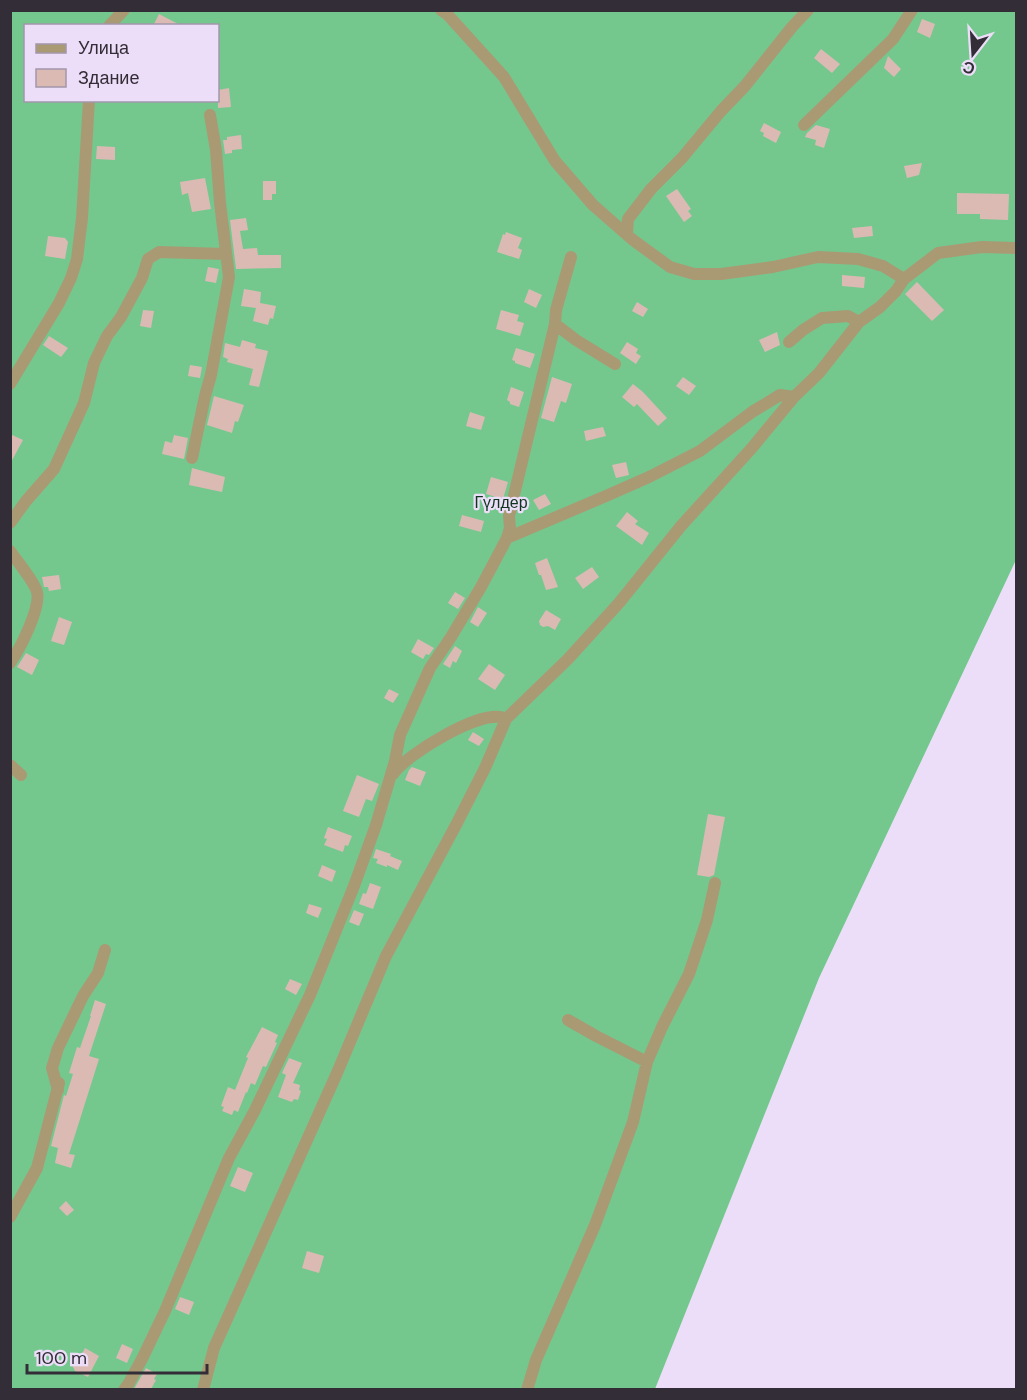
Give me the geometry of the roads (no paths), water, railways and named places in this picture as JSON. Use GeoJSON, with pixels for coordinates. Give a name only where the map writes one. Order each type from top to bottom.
{"type":"FeatureCollection","features":[{"type":"Feature","properties":{"kind":"street"},"geometry":{"type":"LineString","coordinates":[[111,24],[124,10]]}},
{"type":"Feature","properties":{"kind":"street"},"geometry":{"type":"LineString","coordinates":[[441,10],[504,77],[555,161],[593,204],[670,267],[694,274],[720,274],[762,269],[818,257],[858,259],[883,266],[904,279]]}},
{"type":"Feature","properties":{"kind":"street"},"geometry":{"type":"LineString","coordinates":[[627,234],[628,219],[651,189],[682,158],[808,10]]}},
{"type":"Feature","properties":{"kind":"street"},"geometry":{"type":"LineString","coordinates":[[804,125],[893,39],[912,10]]}},
{"type":"Feature","properties":{"kind":"street"},"geometry":{"type":"LineString","coordinates":[[10,384],[59,303],[77,259],[82,218],[89,102]]}},
{"type":"Feature","properties":{"kind":"street"},"geometry":{"type":"LineString","coordinates":[[192,458],[204,396],[211,375],[229,277],[219,203],[216,150],[210,115]]}},
{"type":"Feature","properties":{"kind":"street"},"geometry":{"type":"LineString","coordinates":[[203,1389],[214,1348],[338,1073],[386,956],[485,768],[506,719],[568,659],[619,603],[681,526],[794,398],[819,373],[859,322],[880,307],[904,279],[938,253],[982,247],[1017,248]]}},
{"type":"Feature","properties":{"kind":"street"},"geometry":{"type":"LineString","coordinates":[[10,523],[54,469],[84,403],[94,363],[107,336],[121,317],[142,278],[148,259],[159,252],[226,254]]}},
{"type":"Feature","properties":{"kind":"street"},"geometry":{"type":"LineString","coordinates":[[124,1389],[143,1357],[165,1311],[229,1158],[255,1110],[310,995],[354,886],[391,777],[400,735],[430,668],[481,587],[507,538],[510,528],[509,516],[555,324],[556,310],[571,257]]}},
{"type":"Feature","properties":{"kind":"street"},"geometry":{"type":"LineString","coordinates":[[789,342],[822,318],[848,316],[859,322]]}},
{"type":"Feature","properties":{"kind":"street"},"geometry":{"type":"LineString","coordinates":[[555,324],[615,364]]}},
{"type":"Feature","properties":{"kind":"street"},"geometry":{"type":"LineString","coordinates":[[507,538],[649,477],[700,451],[752,412],[780,395],[794,398]]}},
{"type":"Feature","properties":{"kind":"street"},"geometry":{"type":"LineString","coordinates":[[10,551],[37,592],[33,617],[10,663]]}},
{"type":"Feature","properties":{"kind":"street"},"geometry":{"type":"LineString","coordinates":[[391,777],[398,767],[455,729],[501,716],[506,719]]}},
{"type":"Feature","properties":{"kind":"street"},"geometry":{"type":"LineString","coordinates":[[10,765],[21,775]]}},
{"type":"Feature","properties":{"kind":"street"},"geometry":{"type":"LineString","coordinates":[[527,1389],[536,1360],[595,1225],[633,1122],[647,1062],[689,974],[715,883]]}},
{"type":"Feature","properties":{"kind":"street"},"geometry":{"type":"LineString","coordinates":[[10,1216],[37,1168],[59,1085],[52,1068],[58,1048],[83,996],[98,973],[105,951]]}},
{"type":"Feature","properties":{"kind":"street"},"geometry":{"type":"LineString","coordinates":[[568,1020],[647,1062]]}},
{"type":"Feature","properties":{"kind":"park label","name":"Гүлдер"},"geometry":{"type":"Point","coordinates":[501,502]}}]}
